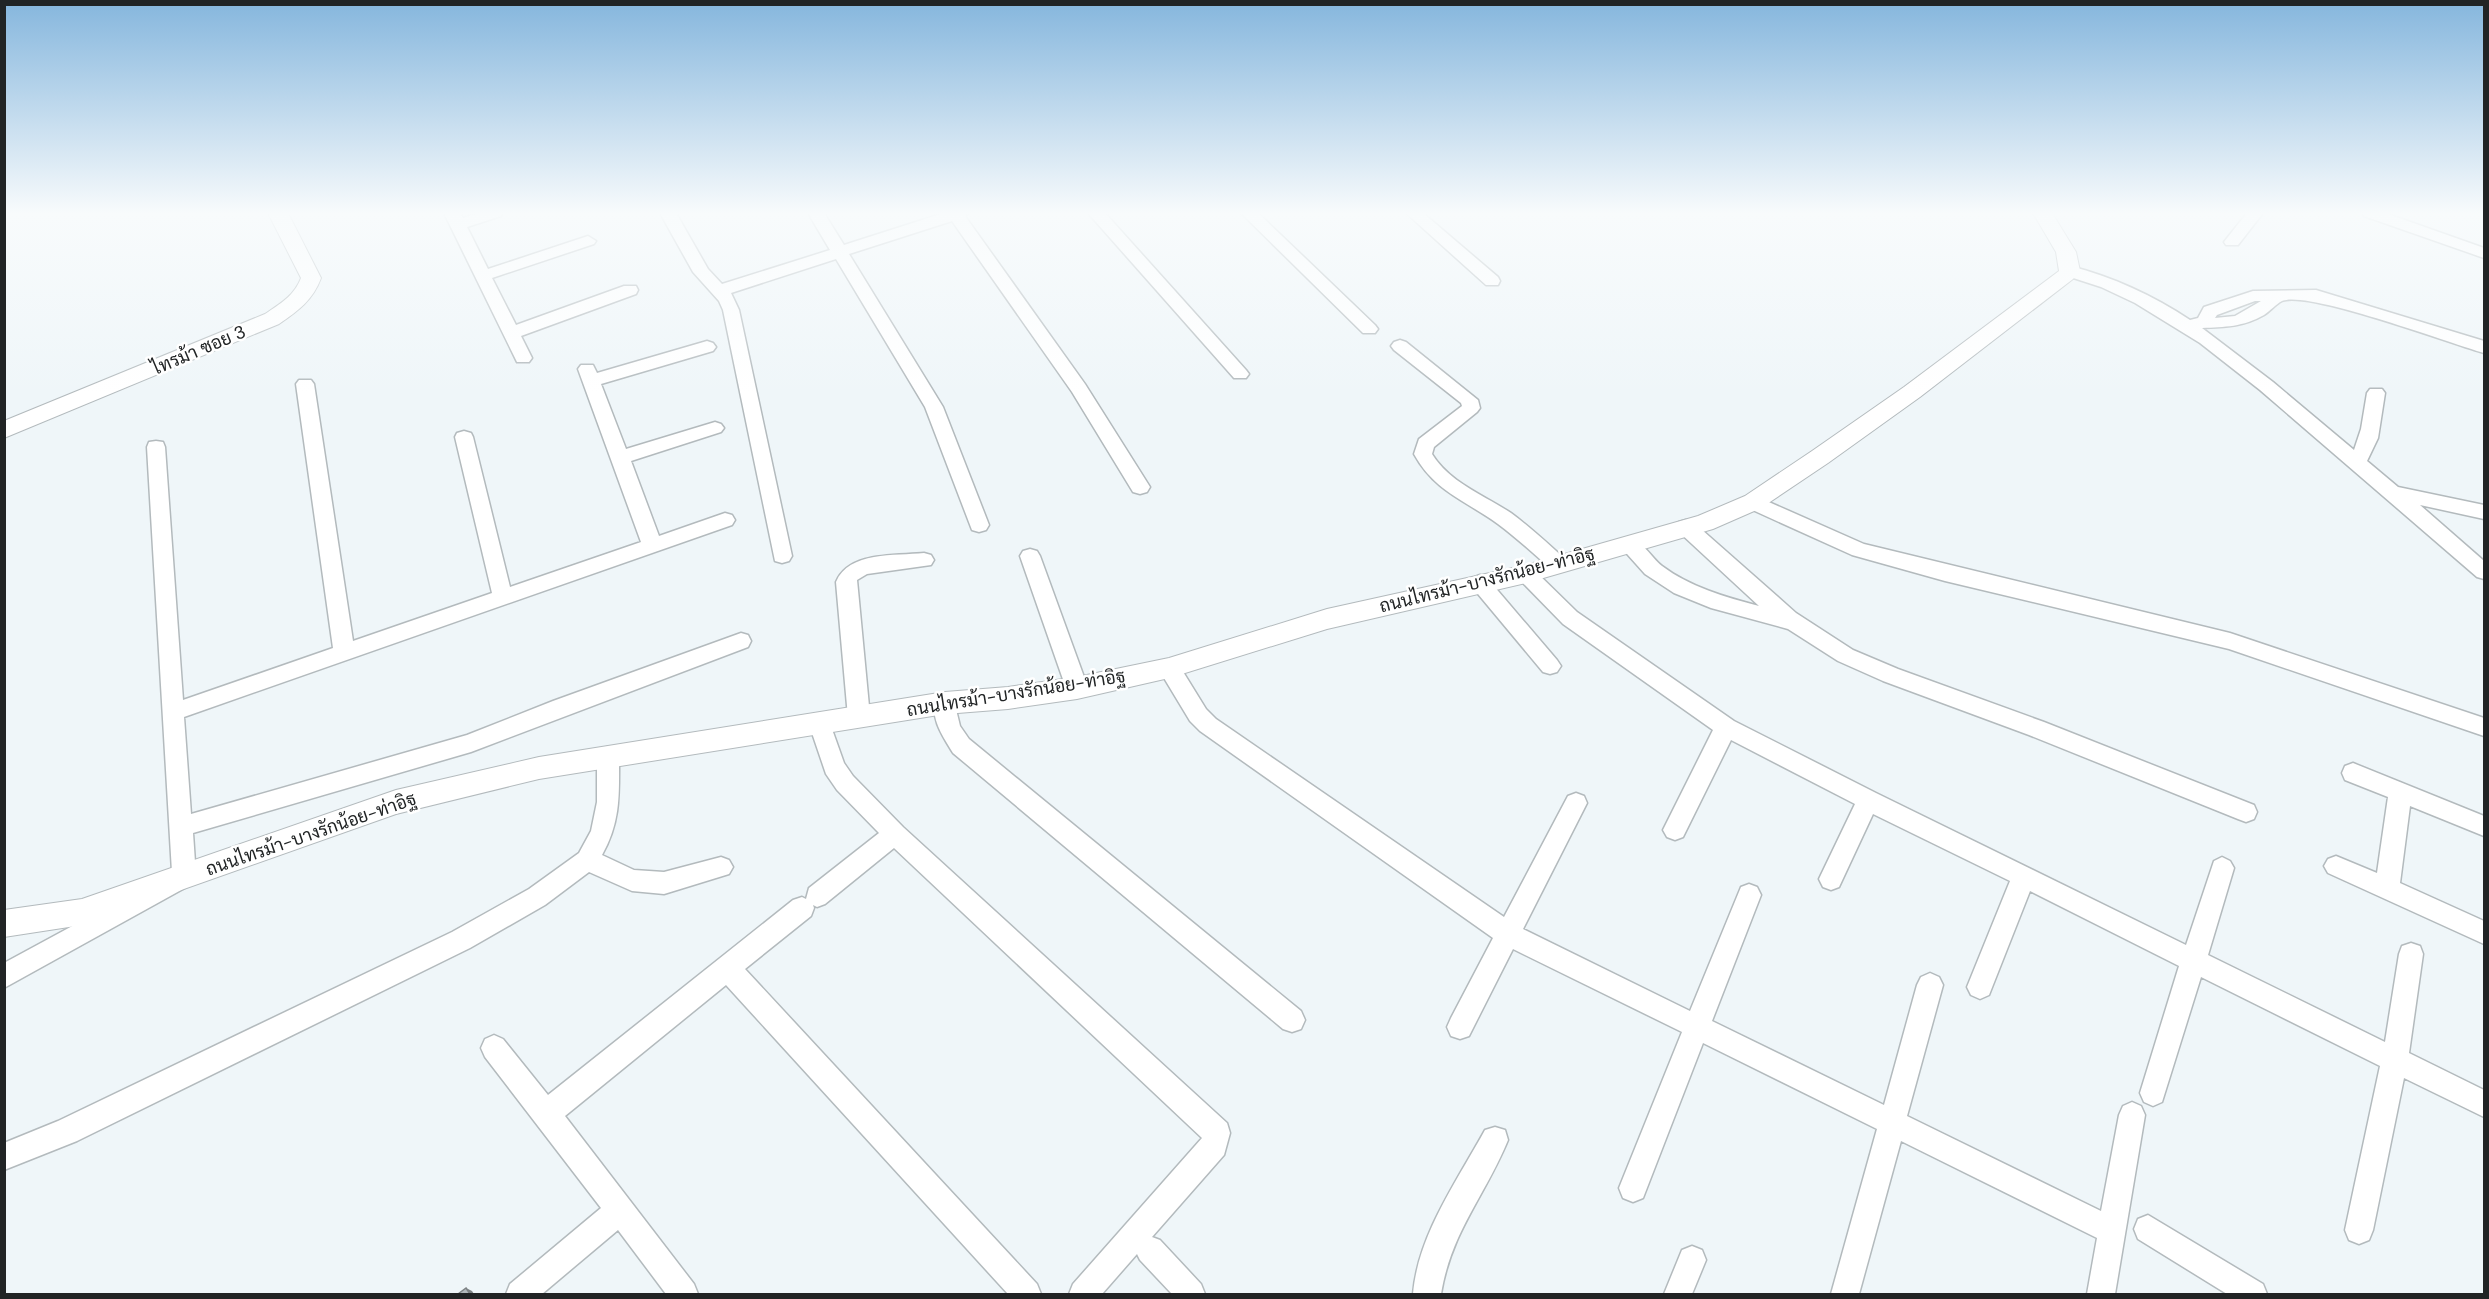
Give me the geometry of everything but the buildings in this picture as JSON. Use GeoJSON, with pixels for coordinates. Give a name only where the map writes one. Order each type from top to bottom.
{"type":"FeatureCollection","features":[{"type":"Feature","properties":{"kind":"street","name":"ไทรม้า ซอย 3"},"geometry":{"type":"LineString","coordinates":[[4,430],[272,319],[295,304],[307,292],[311,278],[309,274]]}},
{"type":"Feature","properties":{"kind":"street"},"geometry":{"type":"LineString","coordinates":[[490,274],[483,276],[523,358]]}},
{"type":"Feature","properties":{"kind":"street"},"geometry":{"type":"LineString","coordinates":[[703,274],[727,299],[731,310],[782,556]]}},
{"type":"Feature","properties":{"kind":"street"},"geometry":{"type":"LineString","coordinates":[[719,291],[775,274]]}},
{"type":"Feature","properties":{"kind":"street"},"geometry":{"type":"LineString","coordinates":[[854,274],[934,406],[979,525]]}},
{"type":"Feature","properties":{"kind":"street"},"geometry":{"type":"LineString","coordinates":[[999,274],[1078,388],[1140,487]]}},
{"type":"Feature","properties":{"kind":"street"},"geometry":{"type":"LineString","coordinates":[[1150,274],[1240,374]]}},
{"type":"Feature","properties":{"kind":"street"},"geometry":{"type":"LineString","coordinates":[[1312,274],[1369,329]]}},
{"type":"Feature","properties":{"kind":"street"},"geometry":{"type":"LineString","coordinates":[[1484,274],[1492,281]]}},
{"type":"Feature","properties":{"kind":"street","name":"ถนนไทรม้า-บางรักน้อย-ท่าอิฐ"},"geometry":{"type":"LineString","coordinates":[[4,924],[82,912],[396,802],[539,768],[945,703],[1008,698],[1077,688],[1169,668],[1327,619],[1526,574],[1706,523],[1753,502],[1903,398],[2067,274]]}},
{"type":"Feature","properties":{"kind":"street"},"geometry":{"type":"LineString","coordinates":[[2078,274],[2119,287],[2197,324],[2238,362],[2484,572]]}},
{"type":"Feature","properties":{"kind":"street"},"geometry":{"type":"LineString","coordinates":[[511,333],[630,290]]}},
{"type":"Feature","properties":{"kind":"street"},"geometry":{"type":"LineString","coordinates":[[2197,324],[2227,323],[2268,306],[2276,297],[2316,295],[2484,347]]}},
{"type":"Feature","properties":{"kind":"street"},"geometry":{"type":"LineString","coordinates":[[1400,346],[1461,393],[1469,400],[1471,408],[1426,444],[1422,454],[1426,463],[1443,480],[1504,518],[1558,564]]}},
{"type":"Feature","properties":{"kind":"street"},"geometry":{"type":"LineString","coordinates":[[652,544],[589,375],[707,347]]}},
{"type":"Feature","properties":{"kind":"street"},"geometry":{"type":"LineString","coordinates":[[305,384],[344,652]]}},
{"type":"Feature","properties":{"kind":"street"},"geometry":{"type":"LineString","coordinates":[[2356,462],[2366,449],[2370,438],[2376,393]]}},
{"type":"Feature","properties":{"kind":"street"},"geometry":{"type":"LineString","coordinates":[[620,458],[715,428]]}},
{"type":"Feature","properties":{"kind":"street"},"geometry":{"type":"LineString","coordinates":[[464,437],[503,598]]}},
{"type":"Feature","properties":{"kind":"street"},"geometry":{"type":"LineString","coordinates":[[4,976],[184,877],[156,447]]}},
{"type":"Feature","properties":{"kind":"street"},"geometry":{"type":"LineString","coordinates":[[2393,493],[2484,512]]}},
{"type":"Feature","properties":{"kind":"street"},"geometry":{"type":"LineString","coordinates":[[1753,502],[1812,531],[1859,550],[2230,641],[2484,727]]}},
{"type":"Feature","properties":{"kind":"street"},"geometry":{"type":"LineString","coordinates":[[173,712],[725,520]]}},
{"type":"Feature","properties":{"kind":"street"},"geometry":{"type":"LineString","coordinates":[[1686,527],[1738,575],[1798,624],[1824,643],[1854,659],[2246,812]]}},
{"type":"Feature","properties":{"kind":"street"},"geometry":{"type":"LineString","coordinates":[[1629,545],[1653,570],[1683,588],[1738,609],[1798,624]]}},
{"type":"Feature","properties":{"kind":"street"},"geometry":{"type":"LineString","coordinates":[[1030,556],[1077,688]]}},
{"type":"Feature","properties":{"kind":"street"},"geometry":{"type":"LineString","coordinates":[[859,717],[846,582],[849,575],[863,567],[924,560]]}},
{"type":"Feature","properties":{"kind":"street"},"geometry":{"type":"LineString","coordinates":[[1526,574],[1570,618],[1726,727],[1868,800],[2484,1104]]}},
{"type":"Feature","properties":{"kind":"street"},"geometry":{"type":"LineString","coordinates":[[1480,583],[1550,666]]}},
{"type":"Feature","properties":{"kind":"street"},"geometry":{"type":"LineString","coordinates":[[180,826],[213,819],[471,743],[561,707],[741,641]]}},
{"type":"Feature","properties":{"kind":"street"},"geometry":{"type":"LineString","coordinates":[[1169,668],[1198,715],[1208,725],[1508,934],[2112,1231]]}},
{"type":"Feature","properties":{"kind":"street"},"geometry":{"type":"LineString","coordinates":[[945,703],[949,728],[961,746],[1292,1020]]}},
{"type":"Feature","properties":{"kind":"street"},"geometry":{"type":"LineString","coordinates":[[820,724],[834,767],[845,783],[895,834],[1217,1133],[1214,1145],[1083,1294]]}},
{"type":"Feature","properties":{"kind":"street"},"geometry":{"type":"LineString","coordinates":[[1675,830],[1726,727]]}},
{"type":"Feature","properties":{"kind":"street"},"geometry":{"type":"LineString","coordinates":[[4,1158],[67,1131],[461,939],[537,897],[587,860],[602,833],[608,802],[608,756]]}},
{"type":"Feature","properties":{"kind":"street"},"geometry":{"type":"LineString","coordinates":[[2353,773],[2484,826]]}},
{"type":"Feature","properties":{"kind":"street"},"geometry":{"type":"LineString","coordinates":[[2387,889],[2400,792]]}},
{"type":"Feature","properties":{"kind":"street"},"geometry":{"type":"LineString","coordinates":[[1831,879],[1868,800]]}},
{"type":"Feature","properties":{"kind":"street"},"geometry":{"type":"LineString","coordinates":[[1460,1027],[1576,803]]}},
{"type":"Feature","properties":{"kind":"street"},"geometry":{"type":"LineString","coordinates":[[547,1113],[895,834]]}},
{"type":"Feature","properties":{"kind":"street"},"geometry":{"type":"LineString","coordinates":[[587,860],[632,880],[664,883],[721,867]]}},
{"type":"Feature","properties":{"kind":"street"},"geometry":{"type":"LineString","coordinates":[[2336,866],[2484,933]]}},
{"type":"Feature","properties":{"kind":"street"},"geometry":{"type":"LineString","coordinates":[[2153,1094],[2222,868]]}},
{"type":"Feature","properties":{"kind":"street"},"geometry":{"type":"LineString","coordinates":[[1980,987],[2024,875]]}},
{"type":"Feature","properties":{"kind":"street"},"geometry":{"type":"LineString","coordinates":[[1633,1188],[1749,895]]}},
{"type":"Feature","properties":{"kind":"street"},"geometry":{"type":"LineString","coordinates":[[2359,1230],[2395,1059],[2411,954]]}},
{"type":"Feature","properties":{"kind":"street"},"geometry":{"type":"LineString","coordinates":[[728,969],[1027,1294]]}},
{"type":"Feature","properties":{"kind":"street"},"geometry":{"type":"LineString","coordinates":[[1845,1294],[1930,985]]}},
{"type":"Feature","properties":{"kind":"street"},"geometry":{"type":"LineString","coordinates":[[494,1048],[547,1113],[684,1294]]}},
{"type":"Feature","properties":{"kind":"street"},"geometry":{"type":"LineString","coordinates":[[2101,1294],[2132,1115]]}},
{"type":"Feature","properties":{"kind":"street"},"geometry":{"type":"LineString","coordinates":[[1427,1294],[1433,1264],[1450,1222],[1495,1140]]}},
{"type":"Feature","properties":{"kind":"street"},"geometry":{"type":"LineString","coordinates":[[520,1294],[619,1211]]}},
{"type":"Feature","properties":{"kind":"street"},"geometry":{"type":"LineString","coordinates":[[2148,1230],[2253,1294]]}},
{"type":"Feature","properties":{"kind":"street"},"geometry":{"type":"LineString","coordinates":[[1150,1250],[1191,1294]]}},
{"type":"Feature","properties":{"kind":"street"},"geometry":{"type":"LineString","coordinates":[[1678,1294],[1692,1260]]}}]}
